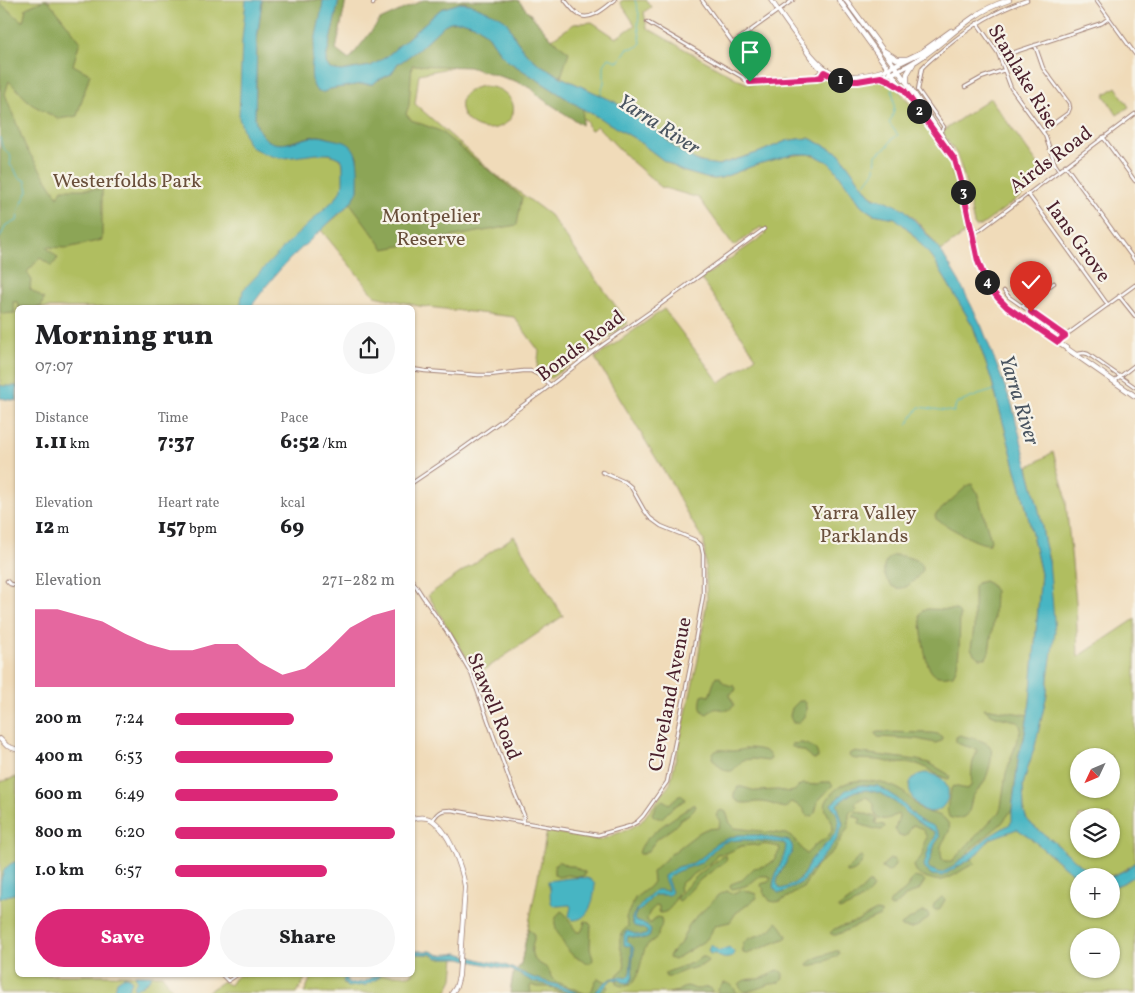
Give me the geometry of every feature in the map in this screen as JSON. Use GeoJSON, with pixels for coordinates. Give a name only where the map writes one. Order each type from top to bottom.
{"type":"FeatureCollection","features":[{"type":"Feature","properties":{"kind":"main road"},"geometry":{"type":"LineString","coordinates":[[771,0],[824,71],[837,79],[847,81],[881,77],[898,71],[928,53],[972,18],[1002,1],[1009,0]]}},
{"type":"Feature","properties":{"kind":"main road"},"geometry":{"type":"LineString","coordinates":[[839,0],[955,160]]}},
{"type":"Feature","properties":{"kind":"main road"},"geometry":{"type":"LineString","coordinates":[[846,0],[907,83],[951,150],[961,181],[978,261],[990,288],[1007,307],[1135,396]]}},
{"type":"Feature","properties":{"kind":"main road"},"geometry":{"type":"LineString","coordinates":[[881,49],[897,59],[912,61]]}},
{"type":"Feature","properties":{"kind":"main road"},"geometry":{"type":"LineString","coordinates":[[824,71],[858,76],[912,61]]}},
{"type":"Feature","properties":{"kind":"main road"},"geometry":{"type":"LineString","coordinates":[[907,83],[907,74],[912,61]]}},
{"type":"Feature","properties":{"kind":"main road"},"geometry":{"type":"LineString","coordinates":[[881,77],[904,90]]}},
{"type":"Feature","properties":{"kind":"main road"},"geometry":{"type":"LineString","coordinates":[[0,739],[7,746],[15,749]]}},
{"type":"Feature","properties":{"kind":"main road"},"geometry":{"type":"LineString","coordinates":[[415,819],[427,818],[440,827],[452,847],[463,874],[465,886],[459,976],[452,993]]}},
{"type":"Feature","properties":{"kind":"street"},"geometry":{"type":"LineString","coordinates":[[564,0],[577,14],[583,17],[594,14],[615,0]]}},
{"type":"Feature","properties":{"kind":"street"},"geometry":{"type":"LineString","coordinates":[[702,0],[758,81]]}},
{"type":"Feature","properties":{"kind":"street"},"geometry":{"type":"LineString","coordinates":[[733,43],[793,0]]}},
{"type":"Feature","properties":{"kind":"street"},"geometry":{"type":"LineString","coordinates":[[940,132],[944,127],[919,92],[923,66],[977,23],[1002,9],[1028,0]]}},
{"type":"Feature","properties":{"kind":"street"},"geometry":{"type":"LineString","coordinates":[[1096,0],[1135,54]]}},
{"type":"Feature","properties":{"kind":"street"},"geometry":{"type":"LineString","coordinates":[[1000,57],[1099,24],[1109,18]]}},
{"type":"Feature","properties":{"kind":"street"},"geometry":{"type":"LineString","coordinates":[[647,22],[748,82],[812,78],[824,71]]}},
{"type":"Feature","properties":{"kind":"street","name":"Stanlake Rise"},"geometry":{"type":"LineString","coordinates":[[977,23],[1000,57],[1010,86],[1043,131],[1059,170]]}},
{"type":"Feature","properties":{"kind":"street"},"geometry":{"type":"LineString","coordinates":[[1035,46],[1043,68],[1070,107],[1068,113],[1043,131]]}},
{"type":"Feature","properties":{"kind":"street"},"geometry":{"type":"LineString","coordinates":[[965,87],[981,78],[1004,70]]}},
{"type":"Feature","properties":{"kind":"street","name":"Airds Road"},"geometry":{"type":"LineString","coordinates":[[972,231],[982,227],[1028,194],[1135,114]]}},
{"type":"Feature","properties":{"kind":"street"},"geometry":{"type":"LineString","coordinates":[[1103,137],[1135,181]]}},
{"type":"Feature","properties":{"kind":"street"},"geometry":{"type":"LineString","coordinates":[[1065,166],[1135,261]]}},
{"type":"Feature","properties":{"kind":"street","name":"Ians Grove"},"geometry":{"type":"LineString","coordinates":[[1028,194],[1108,305]]}},
{"type":"Feature","properties":{"kind":"street","name":"Bonds Road"},"geometry":{"type":"LineString","coordinates":[[415,481],[764,230]]}},
{"type":"Feature","properties":{"kind":"street"},"geometry":{"type":"LineString","coordinates":[[1022,306],[1054,283]]}},
{"type":"Feature","properties":{"kind":"street"},"geometry":{"type":"LineString","coordinates":[[1060,344],[1062,338],[1135,285]]}},
{"type":"Feature","properties":{"kind":"street"},"geometry":{"type":"LineString","coordinates":[[1004,291],[1009,297],[1065,336]]}},
{"type":"Feature","properties":{"kind":"street"},"geometry":{"type":"LineString","coordinates":[[1120,296],[1135,316]]}},
{"type":"Feature","properties":{"kind":"street"},"geometry":{"type":"LineString","coordinates":[[1075,354],[1086,353],[1135,387]]}},
{"type":"Feature","properties":{"kind":"street"},"geometry":{"type":"LineString","coordinates":[[1115,382],[1135,365]]}},
{"type":"Feature","properties":{"kind":"street"},"geometry":{"type":"LineString","coordinates":[[415,370],[478,375],[531,371],[539,375],[550,385]]}},
{"type":"Feature","properties":{"kind":"street","name":"Cleveland Avenue"},"geometry":{"type":"LineString","coordinates":[[433,821],[438,812],[452,810],[598,835],[604,834],[637,822],[667,782],[703,596],[703,554],[701,545],[695,540],[661,526],[650,518],[631,487],[625,482],[602,472]]}},
{"type":"Feature","properties":{"kind":"street"},"geometry":{"type":"LineString","coordinates":[[7,581],[15,585]]}},
{"type":"Feature","properties":{"kind":"street","name":"Stawell Road"},"geometry":{"type":"LineString","coordinates":[[415,585],[448,632],[471,673],[524,815],[523,823]]}},
{"type":"Feature","properties":{"kind":"street"},"geometry":{"type":"LineString","coordinates":[[224,977],[228,981],[234,977]]}},
{"type":"Feature","properties":{"kind":"green space","name":"Westerfolds Park"},"geometry":{"type":"Polygon","coordinates":[[[0,0],[246,0],[244,25],[325,153],[336,156],[342,161],[345,191],[245,305],[15,305],[15,391],[0,389],[0,0]]]}},
{"type":"Feature","properties":{"kind":"green space"},"geometry":{"type":"Polygon","coordinates":[[[48,0],[80,41],[73,65],[90,74],[77,116],[58,119],[31,104],[9,81],[5,94],[26,148],[58,197],[62,189],[102,189],[102,240],[67,248],[46,247],[58,258],[52,266],[40,258],[27,272],[31,279],[30,289],[44,299],[42,305],[19,305],[18,302],[13,302],[15,313],[2,314],[0,311],[0,3],[23,22],[26,8],[48,0]]]}},
{"type":"Feature","properties":{"kind":"green space"},"geometry":{"type":"Polygon","coordinates":[[[262,0],[323,0],[311,75],[313,85],[318,92],[361,84],[373,84],[391,74],[398,63],[419,49],[444,25],[450,22],[462,21],[477,26],[489,36],[500,53],[508,61],[583,109],[634,138],[663,160],[682,171],[714,179],[784,156],[808,154],[828,162],[861,205],[867,210],[873,214],[895,218],[902,223],[934,260],[973,326],[991,378],[1025,503],[1041,574],[1030,702],[1024,739],[1019,754],[1012,810],[1014,817],[1028,836],[1070,871],[1070,918],[1120,918],[1120,884],[1135,875],[1135,993],[510,993],[513,975],[521,964],[547,831],[600,840],[629,829],[641,822],[670,784],[698,660],[707,599],[704,541],[673,486],[595,358],[664,309],[720,383],[756,357],[701,279],[766,234],[761,227],[734,246],[699,198],[661,187],[629,159],[597,126],[592,130],[589,129],[586,120],[572,115],[542,97],[531,87],[473,63],[419,74],[415,104],[491,171],[550,215],[628,323],[551,378],[537,368],[539,351],[514,317],[419,306],[375,296],[321,230],[347,207],[358,190],[358,163],[351,146],[322,136],[288,143],[275,143],[261,133],[255,118],[257,40],[262,0]]]}},
{"type":"Feature","properties":{"kind":"green space","name":"Montpelier Reserve"},"geometry":{"type":"Polygon","coordinates":[[[262,0],[323,0],[324,92],[330,89],[373,84],[391,74],[398,63],[419,49],[444,25],[450,22],[462,21],[477,26],[489,36],[500,53],[508,61],[583,109],[582,125],[541,98],[531,88],[515,81],[469,67],[412,65],[409,105],[406,114],[411,120],[440,131],[522,197],[517,225],[384,249],[350,203],[358,190],[357,156],[339,143],[328,138],[318,136],[289,143],[275,144],[263,136],[259,130],[255,118],[257,40],[262,0]]]}},
{"type":"Feature","properties":{"kind":"green space"},"geometry":{"type":"Polygon","coordinates":[[[339,0],[346,0],[336,50],[349,60],[380,20],[423,0],[518,0],[552,39],[569,52],[561,77],[539,64],[526,53],[516,40],[509,26],[499,16],[464,2],[441,9],[386,57],[371,66],[341,71],[330,69],[326,59],[339,0]]]}},
{"type":"Feature","properties":{"kind":"green space"},"geometry":{"type":"Polygon","coordinates":[[[518,0],[552,39],[574,24],[592,22],[616,38],[635,25],[620,2],[623,0],[646,0],[651,7],[644,12],[647,28],[749,84],[783,81],[785,83],[809,84],[809,81],[825,76],[849,83],[885,80],[898,89],[950,161],[967,232],[941,251],[906,211],[869,194],[839,153],[809,138],[786,141],[760,152],[718,165],[704,163],[692,158],[678,150],[658,132],[615,102],[561,77],[518,0]]]}},
{"type":"Feature","properties":{"kind":"green space"},"geometry":{"type":"Polygon","coordinates":[[[483,86],[500,90],[508,96],[513,106],[513,112],[508,122],[496,128],[485,129],[475,126],[467,120],[462,112],[463,96],[470,90],[483,86]]]}},
{"type":"Feature","properties":{"kind":"green space"},"geometry":{"type":"Polygon","coordinates":[[[1116,87],[1129,107],[1117,115],[1104,95],[1116,87]]]}},
{"type":"Feature","properties":{"kind":"green space"},"geometry":{"type":"Polygon","coordinates":[[[990,98],[1047,177],[981,226],[976,227],[957,154],[943,131],[990,98]]]}},
{"type":"Feature","properties":{"kind":"green space"},"geometry":{"type":"Polygon","coordinates":[[[1053,452],[1065,493],[1076,602],[1078,657],[1135,619],[1135,862],[1120,872],[1120,868],[1084,868],[1073,858],[1120,858],[1120,808],[1070,808],[1070,856],[1032,825],[1024,812],[1023,785],[1035,746],[1047,694],[1048,678],[1049,561],[1028,467],[1053,452]]]}},
{"type":"Feature","properties":{"kind":"green space"},"geometry":{"type":"Polygon","coordinates":[[[972,484],[977,492],[991,540],[989,544],[970,538],[936,519],[935,515],[968,485],[972,484]]]}},
{"type":"Feature","properties":{"kind":"green space"},"geometry":{"type":"Polygon","coordinates":[[[514,536],[563,616],[477,675],[428,595],[514,536]]]}},
{"type":"Feature","properties":{"kind":"green space"},"geometry":{"type":"Polygon","coordinates":[[[894,555],[914,559],[922,566],[923,570],[908,586],[895,587],[886,578],[884,571],[885,563],[894,555]]]}},
{"type":"Feature","properties":{"kind":"green space"},"geometry":{"type":"Polygon","coordinates":[[[984,581],[990,584],[995,591],[994,617],[989,652],[986,658],[980,658],[974,654],[971,648],[974,628],[974,587],[977,583],[984,581]]]}},
{"type":"Feature","properties":{"kind":"green space"},"geometry":{"type":"Polygon","coordinates":[[[927,609],[956,610],[959,613],[958,655],[956,670],[953,675],[938,676],[934,674],[928,664],[920,616],[922,611],[927,609]]]}},
{"type":"Feature","properties":{"kind":"green space"},"geometry":{"type":"Polygon","coordinates":[[[716,676],[720,677],[726,684],[736,688],[730,694],[734,705],[729,710],[714,709],[707,714],[701,707],[702,696],[709,696],[716,676]]]}},
{"type":"Feature","properties":{"kind":"green space"},"geometry":{"type":"Polygon","coordinates":[[[799,701],[804,701],[806,713],[798,723],[793,723],[790,716],[792,708],[799,701]]]}},
{"type":"Feature","properties":{"kind":"green space"},"geometry":{"type":"Polygon","coordinates":[[[984,708],[1028,715],[1019,754],[1012,810],[1001,824],[968,851],[975,864],[951,877],[940,880],[919,875],[914,866],[923,853],[924,843],[927,838],[923,829],[913,825],[907,835],[899,836],[895,829],[899,817],[898,814],[886,819],[878,817],[875,814],[873,802],[865,797],[857,801],[855,804],[857,806],[856,809],[850,812],[849,826],[835,849],[816,867],[803,888],[781,901],[770,901],[763,891],[764,889],[761,884],[768,882],[771,877],[760,876],[739,888],[732,889],[730,886],[742,880],[754,868],[768,865],[780,850],[779,847],[763,844],[758,846],[742,846],[727,853],[717,854],[713,861],[681,883],[680,890],[667,911],[660,913],[659,906],[657,905],[650,911],[647,920],[649,923],[652,923],[658,917],[661,918],[662,923],[658,936],[646,947],[635,980],[626,986],[618,985],[616,979],[624,964],[620,940],[622,933],[628,926],[626,918],[635,898],[649,887],[653,882],[652,872],[671,854],[700,832],[706,829],[718,828],[720,821],[716,816],[722,810],[726,812],[730,823],[735,828],[786,834],[794,839],[806,854],[828,837],[832,829],[833,825],[825,808],[829,797],[836,790],[844,784],[856,781],[884,784],[897,788],[922,809],[946,820],[950,828],[941,846],[941,855],[945,861],[952,861],[999,812],[1006,773],[1021,729],[1016,721],[994,715],[984,708]]]}},
{"type":"Feature","properties":{"kind":"green space"},"geometry":{"type":"Polygon","coordinates":[[[875,733],[932,733],[938,734],[942,737],[942,740],[935,743],[917,739],[878,737],[875,733]]]}},
{"type":"Feature","properties":{"kind":"green space"},"geometry":{"type":"Polygon","coordinates":[[[960,735],[980,740],[987,744],[990,746],[992,754],[986,777],[973,796],[969,811],[962,818],[955,819],[949,817],[948,813],[951,789],[953,786],[967,789],[971,786],[972,765],[977,750],[956,742],[956,737],[960,735]]]}},
{"type":"Feature","properties":{"kind":"green space"},"geometry":{"type":"Polygon","coordinates":[[[802,743],[815,749],[818,758],[811,758],[806,752],[791,746],[792,744],[802,743]]]}},
{"type":"Feature","properties":{"kind":"green space"},"geometry":{"type":"Polygon","coordinates":[[[750,748],[766,751],[771,759],[768,761],[743,760],[732,771],[727,771],[720,767],[712,758],[713,753],[718,750],[735,751],[750,748]]]}},
{"type":"Feature","properties":{"kind":"green space"},"geometry":{"type":"Polygon","coordinates":[[[850,753],[929,763],[950,777],[949,779],[945,778],[914,763],[894,763],[851,758],[849,756],[850,753]]]}},
{"type":"Feature","properties":{"kind":"green space"},"geometry":{"type":"Polygon","coordinates":[[[15,778],[15,977],[163,977],[175,993],[0,993],[0,782],[15,778]]]}},
{"type":"Feature","properties":{"kind":"green space"},"geometry":{"type":"Polygon","coordinates":[[[830,782],[833,785],[818,801],[815,813],[812,816],[805,814],[802,808],[792,802],[789,803],[788,807],[784,808],[764,802],[743,803],[734,798],[734,793],[738,787],[756,791],[778,790],[789,792],[794,791],[803,784],[817,785],[830,782]]]}},
{"type":"Feature","properties":{"kind":"green space"},"geometry":{"type":"Polygon","coordinates":[[[682,795],[685,800],[672,808],[662,818],[652,814],[656,806],[663,800],[669,804],[682,795]]]}},
{"type":"Feature","properties":{"kind":"green space"},"geometry":{"type":"Polygon","coordinates":[[[692,805],[696,807],[688,815],[680,819],[674,827],[657,839],[647,852],[639,854],[641,847],[653,833],[692,805]]]}},
{"type":"Feature","properties":{"kind":"green space"},"geometry":{"type":"Polygon","coordinates":[[[857,811],[875,817],[877,819],[875,823],[885,827],[880,830],[860,824],[861,819],[853,816],[857,811]]]}},
{"type":"Feature","properties":{"kind":"green space"},"geometry":{"type":"Polygon","coordinates":[[[724,855],[727,857],[726,861],[701,879],[681,900],[677,899],[698,875],[724,855]]]}},
{"type":"Feature","properties":{"kind":"green space"},"geometry":{"type":"Polygon","coordinates":[[[861,856],[863,859],[859,867],[855,871],[846,873],[846,870],[861,856]]]}},
{"type":"Feature","properties":{"kind":"green space"},"geometry":{"type":"Polygon","coordinates":[[[890,859],[894,859],[896,862],[888,872],[882,868],[890,859]]]}},
{"type":"Feature","properties":{"kind":"green space"},"geometry":{"type":"Polygon","coordinates":[[[558,862],[567,866],[574,866],[585,872],[585,875],[580,877],[568,875],[558,877],[554,874],[554,866],[558,862]]]}},
{"type":"Feature","properties":{"kind":"green space"},"geometry":{"type":"Polygon","coordinates":[[[914,877],[925,881],[919,890],[906,896],[895,906],[891,907],[889,905],[892,900],[905,890],[914,877]]]}},
{"type":"Feature","properties":{"kind":"green space"},"geometry":{"type":"Polygon","coordinates":[[[868,883],[871,883],[873,887],[864,898],[839,910],[838,908],[856,896],[868,883]]]}},
{"type":"Feature","properties":{"kind":"green space"},"geometry":{"type":"Polygon","coordinates":[[[744,890],[756,894],[757,898],[736,913],[730,922],[716,925],[706,940],[674,960],[669,958],[670,954],[680,944],[689,925],[718,895],[727,891],[734,894],[744,890]]]}},
{"type":"Feature","properties":{"kind":"green space"},"geometry":{"type":"Polygon","coordinates":[[[942,897],[945,900],[939,910],[935,910],[933,908],[934,904],[942,897]]]}},
{"type":"Feature","properties":{"kind":"green space"},"geometry":{"type":"Polygon","coordinates":[[[561,911],[566,915],[577,932],[581,932],[585,921],[591,925],[590,948],[593,959],[591,963],[586,963],[568,951],[555,925],[556,918],[561,911]]]}},
{"type":"Feature","properties":{"kind":"green space"},"geometry":{"type":"Polygon","coordinates":[[[876,911],[881,912],[880,916],[836,935],[830,933],[834,929],[858,921],[876,911]]]}},
{"type":"Feature","properties":{"kind":"green space"},"geometry":{"type":"Polygon","coordinates":[[[922,912],[928,913],[929,917],[913,928],[902,927],[901,925],[922,912]]]}},
{"type":"Feature","properties":{"kind":"green space"},"geometry":{"type":"Polygon","coordinates":[[[777,922],[787,936],[786,938],[747,954],[743,953],[744,943],[747,940],[771,929],[777,922]]]}},
{"type":"Feature","properties":{"kind":"green space"},"geometry":{"type":"Polygon","coordinates":[[[528,929],[532,931],[534,937],[532,954],[536,961],[548,969],[555,981],[584,993],[563,993],[547,987],[531,985],[531,993],[510,993],[513,975],[521,964],[528,929]]]}},
{"type":"Feature","properties":{"kind":"green space"},"geometry":{"type":"Polygon","coordinates":[[[836,951],[839,954],[837,956],[818,964],[808,966],[807,964],[817,958],[836,951]]]}},
{"type":"Feature","properties":{"kind":"green space"},"geometry":{"type":"Polygon","coordinates":[[[431,954],[438,958],[455,957],[453,979],[446,993],[304,993],[311,977],[345,977],[344,984],[363,985],[380,977],[415,977],[415,955],[431,954]]]}},
{"type":"Feature","properties":{"kind":"green space"},"geometry":{"type":"Polygon","coordinates":[[[705,957],[708,961],[701,966],[669,977],[665,976],[665,973],[692,963],[705,957]]]}},
{"type":"Feature","properties":{"kind":"green space"},"geometry":{"type":"Polygon","coordinates":[[[778,970],[783,975],[783,979],[779,982],[746,992],[740,987],[739,984],[745,980],[760,979],[778,970]]]}},
{"type":"Feature","properties":{"kind":"green space"},"geometry":{"type":"Polygon","coordinates":[[[236,977],[306,977],[297,993],[206,993],[223,981],[230,985],[236,977]]]}},
{"type":"Feature","properties":{"kind":"green space"},"geometry":{"type":"Polygon","coordinates":[[[597,979],[605,981],[608,987],[604,993],[590,993],[595,982],[597,979]]]}},
{"type":"Feature","properties":{"kind":"green space"},"geometry":{"type":"Polygon","coordinates":[[[724,983],[731,985],[737,993],[718,993],[718,989],[724,983]]]}},
{"type":"Feature","properties":{"kind":"green space"},"geometry":{"type":"Polygon","coordinates":[[[686,986],[694,989],[709,988],[713,990],[709,993],[669,993],[678,991],[686,986]]]}},
{"type":"Feature","properties":{"kind":"water"},"geometry":{"type":"Polygon","coordinates":[[[246,0],[262,0],[257,40],[255,118],[262,135],[274,143],[281,144],[317,136],[343,141],[349,144],[355,152],[358,172],[358,190],[354,198],[285,265],[269,282],[252,305],[240,305],[243,290],[288,243],[336,198],[342,188],[343,164],[342,160],[330,154],[285,158],[275,157],[251,147],[247,142],[239,118],[242,40],[246,0]]]}},
{"type":"Feature","properties":{"kind":"water"},"geometry":{"type":"Polygon","coordinates":[[[323,0],[339,0],[326,63],[330,69],[341,71],[371,66],[386,57],[441,9],[460,3],[470,4],[505,20],[526,53],[539,64],[561,77],[615,102],[658,132],[678,150],[699,162],[719,165],[760,152],[786,141],[809,138],[839,153],[874,198],[887,201],[904,209],[918,224],[941,251],[959,281],[982,327],[1012,405],[1040,515],[1049,561],[1055,632],[1047,694],[1035,746],[1023,785],[1024,812],[1032,825],[1084,868],[1070,868],[1070,871],[1017,829],[990,839],[974,857],[942,876],[932,875],[925,869],[924,865],[930,845],[935,837],[935,832],[917,822],[896,803],[880,793],[867,790],[855,791],[837,804],[843,824],[836,841],[804,881],[782,893],[778,893],[773,887],[775,876],[784,856],[786,845],[783,843],[740,840],[724,843],[718,846],[701,862],[670,876],[667,879],[672,892],[669,895],[654,895],[636,913],[634,918],[635,921],[647,925],[651,931],[649,937],[645,939],[628,936],[627,941],[634,951],[633,977],[630,982],[612,979],[599,993],[594,993],[612,978],[626,978],[630,974],[632,951],[631,947],[624,945],[624,935],[627,931],[640,935],[647,934],[647,931],[634,926],[632,918],[647,898],[654,891],[668,891],[664,876],[677,867],[693,863],[706,854],[716,843],[738,835],[757,835],[789,841],[792,846],[792,852],[777,879],[777,884],[781,889],[799,879],[811,860],[835,833],[839,820],[831,804],[846,790],[861,785],[878,786],[898,799],[919,820],[933,826],[937,830],[940,837],[935,844],[928,866],[930,869],[941,873],[953,867],[988,837],[1012,821],[1019,754],[1024,739],[1030,702],[1041,574],[1025,503],[991,378],[973,326],[934,260],[909,230],[895,218],[873,214],[861,205],[828,162],[814,155],[795,154],[758,164],[721,178],[706,178],[682,171],[663,160],[634,138],[583,109],[508,61],[500,53],[489,36],[477,26],[462,21],[450,22],[444,25],[419,49],[398,63],[391,74],[373,84],[361,84],[318,92],[313,85],[311,75],[323,0]]]}},
{"type":"Feature","properties":{"kind":"water"},"geometry":{"type":"Polygon","coordinates":[[[0,385],[15,386],[15,401],[0,398],[0,385]]]}},
{"type":"Feature","properties":{"kind":"water"},"geometry":{"type":"Polygon","coordinates":[[[925,773],[936,775],[947,786],[947,800],[944,806],[931,812],[919,807],[914,801],[909,788],[911,781],[916,776],[925,773]]]}},
{"type":"Feature","properties":{"kind":"water"},"geometry":{"type":"Polygon","coordinates":[[[15,862],[15,894],[0,898],[2,875],[15,862]]]}},
{"type":"Feature","properties":{"kind":"water"},"geometry":{"type":"Polygon","coordinates":[[[1135,862],[1135,875],[1120,884],[1120,872],[1135,862]]]}},
{"type":"Feature","properties":{"kind":"water"},"geometry":{"type":"Polygon","coordinates":[[[570,878],[588,878],[595,885],[594,896],[587,913],[579,919],[573,920],[569,916],[570,905],[554,906],[552,904],[548,882],[570,878]]]}},
{"type":"Feature","properties":{"kind":"water"},"geometry":{"type":"Polygon","coordinates":[[[711,945],[719,951],[729,947],[734,952],[734,955],[730,958],[725,958],[716,954],[710,954],[708,950],[711,945]]]}},
{"type":"Feature","properties":{"kind":"water"},"geometry":{"type":"Polygon","coordinates":[[[415,951],[431,951],[439,955],[458,953],[505,965],[534,978],[578,993],[570,993],[534,982],[511,970],[461,958],[438,958],[431,954],[415,955],[415,951]]]}},
{"type":"Feature","properties":{"kind":"water"},"geometry":{"type":"Polygon","coordinates":[[[123,977],[128,977],[132,981],[124,992],[115,993],[117,981],[123,977]]]}},
{"type":"Feature","properties":{"kind":"water"},"geometry":{"type":"Polygon","coordinates":[[[136,977],[151,977],[135,990],[133,988],[137,980],[136,977]]]}},
{"type":"Feature","properties":{"kind":"water"},"geometry":{"type":"Polygon","coordinates":[[[345,977],[348,977],[346,980],[349,984],[380,977],[366,985],[347,987],[343,981],[345,977]]]}},
{"type":"Feature","properties":{"kind":"waterway"},"geometry":{"type":"LineString","coordinates":[[601,94],[604,82],[604,65],[609,58],[619,62],[627,49],[637,47],[641,43],[638,25],[639,14],[635,0]]}},
{"type":"Feature","properties":{"kind":"waterway"},"geometry":{"type":"LineString","coordinates":[[863,186],[875,170],[876,155],[898,135],[889,123],[894,110],[892,88]]}},
{"type":"Feature","properties":{"kind":"waterway"},"geometry":{"type":"LineString","coordinates":[[0,137],[2,146],[10,155],[10,165],[18,177],[26,181],[28,191],[19,209],[17,221],[6,225],[0,238]]}},
{"type":"Feature","properties":{"kind":"waterway","name":"Yarra River"},"geometry":{"type":"LineString","coordinates":[[907,425],[919,407],[954,412],[956,404],[995,390]]}},
{"type":"Feature","properties":{"kind":"route"},"geometry":{"type":"LineString","coordinates":[[750,82],[817,78],[821,77],[824,72],[842,81],[858,81],[881,77],[904,90],[955,160],[978,261],[990,288],[1007,307],[1058,342],[1065,336],[1031,312]]}},
{"type":"Feature","properties":{"kind":"park label","name":"Yarra Valley Parklands"},"geometry":{"type":"Point","coordinates":[864,524]}}]}
